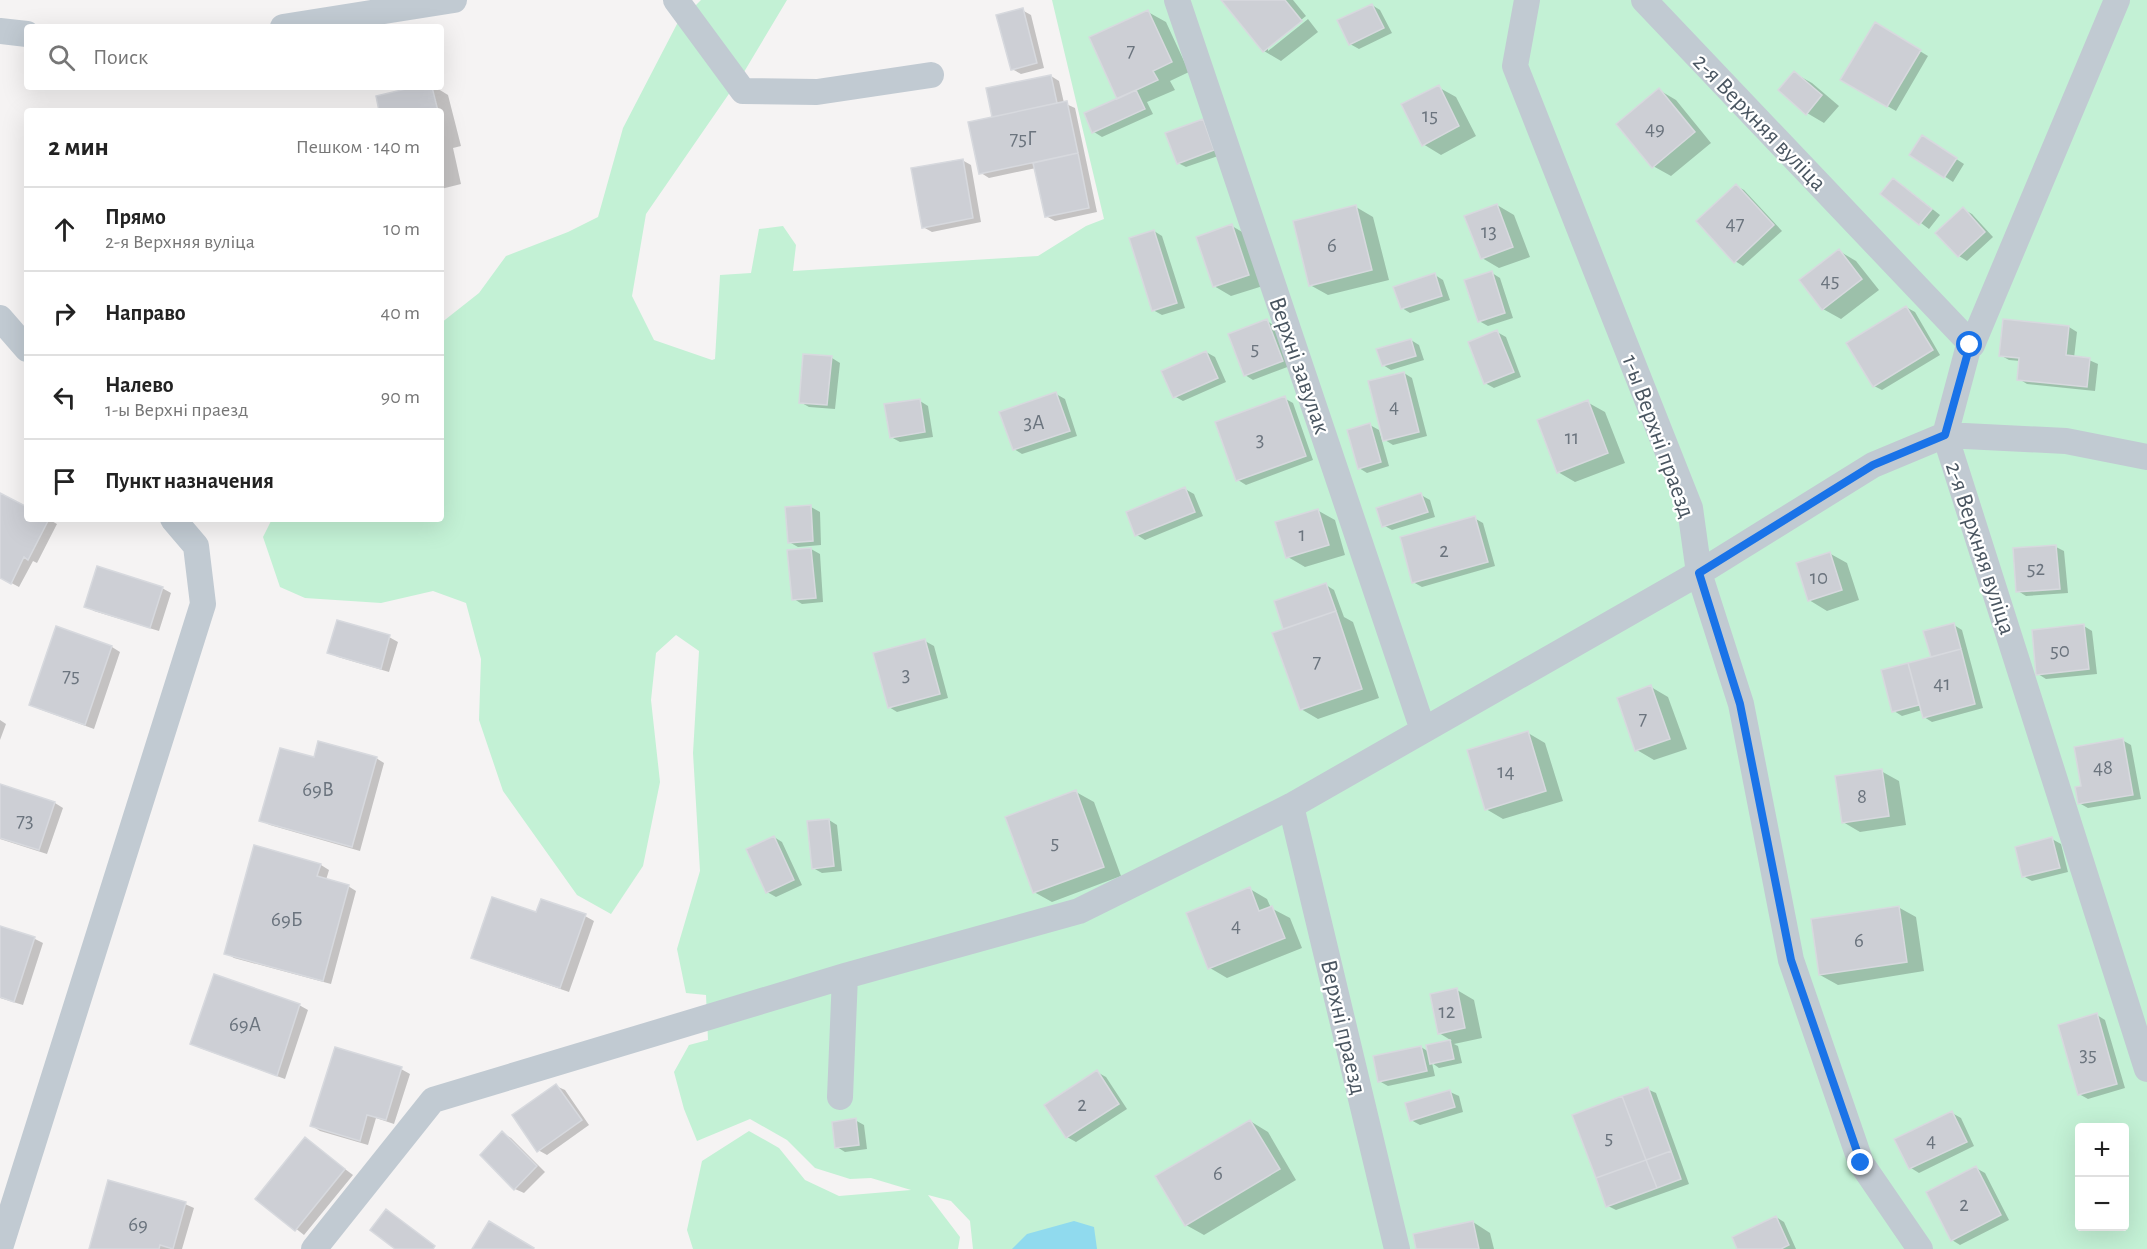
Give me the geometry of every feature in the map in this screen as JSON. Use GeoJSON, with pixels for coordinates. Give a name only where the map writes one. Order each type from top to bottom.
{"type":"FeatureCollection","features":[{"type":"Feature","properties":{"kind":"lane"},"geometry":{"type":"LineString","coordinates":[[302,24],[454,0]]}},
{"type":"Feature","properties":{"kind":"lane"},"geometry":{"type":"LineString","coordinates":[[676,0],[743,91],[817,92],[931,75]]}},
{"type":"Feature","properties":{"kind":"lane","name":"Верхні завулак"},"geometry":{"type":"LineString","coordinates":[[1177,0],[1423,730]]}},
{"type":"Feature","properties":{"kind":"lane","name":"1-ы Верхні праезд"},"geometry":{"type":"LineString","coordinates":[[1527,0],[1515,66],[1690,508],[1699,573],[1740,704],[1791,960],[1861,1163],[1920,1249]]}},
{"type":"Feature","properties":{"kind":"lane","name":"2-я Верхняя вуліца"},"geometry":{"type":"LineString","coordinates":[[1644,0],[1972,345],[1970,345],[1945,435],[2147,1069]]}},
{"type":"Feature","properties":{"kind":"lane"},"geometry":{"type":"LineString","coordinates":[[1972,345],[2117,0]]}},
{"type":"Feature","properties":{"kind":"lane"},"geometry":{"type":"LineString","coordinates":[[0,31],[24,34]]}},
{"type":"Feature","properties":{"kind":"lane"},"geometry":{"type":"LineString","coordinates":[[0,318],[24,346]]}},
{"type":"Feature","properties":{"kind":"lane"},"geometry":{"type":"LineString","coordinates":[[314,1249],[433,1100],[845,976],[1079,911],[1291,806],[1699,573],[1873,465],[1945,435],[2066,441],[2147,457]]}},
{"type":"Feature","properties":{"kind":"lane"},"geometry":{"type":"LineString","coordinates":[[0,1248],[203,604],[196,546],[175,522]]}},
{"type":"Feature","properties":{"kind":"lane","name":"Верхні праезд"},"geometry":{"type":"LineString","coordinates":[[1291,806],[1397,1249]]}},
{"type":"Feature","properties":{"kind":"lane"},"geometry":{"type":"LineString","coordinates":[[840,1097],[845,976]]}},
{"type":"Feature","properties":{"kind":"green space"},"geometry":{"type":"Polygon","coordinates":[[[701,0],[787,0],[744,72],[646,214],[632,296],[654,340],[712,360],[715,359],[720,275],[751,273],[759,229],[783,226],[796,245],[793,271],[1038,256],[1086,226],[1104,219],[1052,0],[2147,0],[2147,1249],[973,1249],[970,1221],[951,1201],[928,1195],[960,1237],[958,1249],[693,1249],[687,1230],[702,1161],[749,1131],[779,1148],[805,1180],[839,1196],[911,1190],[871,1178],[850,1179],[815,1168],[787,1140],[750,1119],[697,1141],[684,1109],[674,1072],[689,1045],[708,1040],[706,995],[686,993],[677,949],[700,871],[693,753],[699,651],[676,635],[656,653],[651,700],[660,782],[643,866],[611,914],[577,895],[503,791],[479,720],[481,659],[466,603],[433,591],[381,603],[305,598],[280,587],[263,537],[270,522],[444,522],[444,321],[479,293],[506,256],[568,232],[598,217],[623,128],[677,24],[701,0]]]}},
{"type":"Feature","properties":{"kind":"water"},"geometry":{"type":"Polygon","coordinates":[[[1074,1221],[1094,1227],[1097,1249],[1012,1249],[1027,1234],[1074,1221]]]}},
{"type":"Feature","properties":{"kind":"building"},"geometry":{"type":"Polygon","coordinates":[[[1221,0],[1285,0],[1302,21],[1263,52],[1221,0]]]}},
{"type":"Feature","properties":{"kind":"building"},"geometry":{"type":"Polygon","coordinates":[[[1372,4],[1384,28],[1349,45],[1337,20],[1372,4]]]}},
{"type":"Feature","properties":{"kind":"building"},"geometry":{"type":"Polygon","coordinates":[[[1023,8],[1037,63],[1011,70],[996,15],[1023,8]]]}},
{"type":"Feature","properties":{"kind":"building"},"geometry":{"type":"Polygon","coordinates":[[[1148,10],[1172,62],[1153,71],[1158,80],[1117,99],[1089,37],[1148,10]]]}},
{"type":"Feature","properties":{"kind":"building"},"geometry":{"type":"Polygon","coordinates":[[[1875,22],[1921,50],[1887,107],[1840,80],[1875,22]]]}},
{"type":"Feature","properties":{"kind":"building"},"geometry":{"type":"Polygon","coordinates":[[[1794,71],[1822,95],[1806,115],[1778,90],[1794,71]]]}},
{"type":"Feature","properties":{"kind":"building"},"geometry":{"type":"Polygon","coordinates":[[[1051,75],[1057,103],[992,117],[986,88],[1051,75]]]}},
{"type":"Feature","properties":{"kind":"building"},"geometry":{"type":"Polygon","coordinates":[[[1439,85],[1459,126],[1422,146],[1401,104],[1439,85]]]}},
{"type":"Feature","properties":{"kind":"building"},"geometry":{"type":"Polygon","coordinates":[[[1659,88],[1695,132],[1652,168],[1616,124],[1659,88]]]}},
{"type":"Feature","properties":{"kind":"building"},"geometry":{"type":"Polygon","coordinates":[[[401,90],[433,90],[437,108],[378,108],[376,96],[401,90]]]}},
{"type":"Feature","properties":{"kind":"building"},"geometry":{"type":"Polygon","coordinates":[[[1136,90],[1145,109],[1092,133],[1084,113],[1136,90]]]}},
{"type":"Feature","properties":{"kind":"building"},"geometry":{"type":"Polygon","coordinates":[[[1067,101],[1078,153],[979,174],[968,122],[1067,101]]]}},
{"type":"Feature","properties":{"kind":"building"},"geometry":{"type":"Polygon","coordinates":[[[1203,119],[1214,150],[1177,164],[1165,133],[1203,119]]]}},
{"type":"Feature","properties":{"kind":"building"},"geometry":{"type":"Polygon","coordinates":[[[1922,135],[1957,158],[1944,178],[1909,155],[1922,135]]]}},
{"type":"Feature","properties":{"kind":"building"},"geometry":{"type":"Polygon","coordinates":[[[1078,153],[1089,208],[1045,217],[1033,163],[1078,153]]]}},
{"type":"Feature","properties":{"kind":"building"},"geometry":{"type":"Polygon","coordinates":[[[963,159],[973,218],[922,228],[911,168],[963,159]]]}},
{"type":"Feature","properties":{"kind":"building"},"geometry":{"type":"Polygon","coordinates":[[[1893,178],[1932,209],[1919,225],[1880,194],[1893,178]]]}},
{"type":"Feature","properties":{"kind":"building"},"geometry":{"type":"Polygon","coordinates":[[[1736,184],[1774,225],[1734,263],[1696,221],[1736,184]]]}},
{"type":"Feature","properties":{"kind":"building"},"geometry":{"type":"Polygon","coordinates":[[[1497,204],[1513,247],[1481,259],[1464,216],[1497,204]]]}},
{"type":"Feature","properties":{"kind":"building"},"geometry":{"type":"Polygon","coordinates":[[[1356,205],[1372,270],[1309,286],[1293,221],[1356,205]]]}},
{"type":"Feature","properties":{"kind":"building"},"geometry":{"type":"Polygon","coordinates":[[[1963,207],[1985,232],[1958,257],[1935,233],[1963,207]]]}},
{"type":"Feature","properties":{"kind":"building"},"geometry":{"type":"Polygon","coordinates":[[[1232,224],[1249,275],[1213,287],[1196,237],[1232,224]]]}},
{"type":"Feature","properties":{"kind":"building"},"geometry":{"type":"Polygon","coordinates":[[[1154,230],[1177,303],[1152,311],[1129,238],[1154,230]]]}},
{"type":"Feature","properties":{"kind":"building"},"geometry":{"type":"Polygon","coordinates":[[[1839,249],[1862,279],[1822,310],[1799,280],[1839,249]]]}},
{"type":"Feature","properties":{"kind":"building"},"geometry":{"type":"Polygon","coordinates":[[[1492,271],[1505,313],[1478,322],[1464,280],[1492,271]]]}},
{"type":"Feature","properties":{"kind":"building"},"geometry":{"type":"Polygon","coordinates":[[[1435,273],[1442,296],[1401,309],[1393,287],[1435,273]]]}},
{"type":"Feature","properties":{"kind":"building"},"geometry":{"type":"Polygon","coordinates":[[[1906,306],[1933,350],[1873,387],[1846,343],[1906,306]]]}},
{"type":"Feature","properties":{"kind":"building"},"geometry":{"type":"Polygon","coordinates":[[[1267,319],[1283,361],[1244,376],[1228,334],[1267,319]]]}},
{"type":"Feature","properties":{"kind":"building"},"geometry":{"type":"Polygon","coordinates":[[[2003,319],[2069,326],[2066,355],[2090,358],[2087,387],[2017,380],[2019,358],[1999,356],[2003,319]]]}},
{"type":"Feature","properties":{"kind":"building"},"geometry":{"type":"Polygon","coordinates":[[[1497,330],[1514,372],[1484,384],[1468,342],[1497,330]]]}},
{"type":"Feature","properties":{"kind":"building"},"geometry":{"type":"Polygon","coordinates":[[[1411,339],[1416,356],[1382,366],[1376,349],[1411,339]]]}},
{"type":"Feature","properties":{"kind":"building"},"geometry":{"type":"Polygon","coordinates":[[[1206,351],[1218,378],[1173,398],[1161,371],[1206,351]]]}},
{"type":"Feature","properties":{"kind":"building"},"geometry":{"type":"Polygon","coordinates":[[[803,354],[832,356],[827,405],[799,403],[803,354]]]}},
{"type":"Feature","properties":{"kind":"building"},"geometry":{"type":"Polygon","coordinates":[[[1404,372],[1419,432],[1383,441],[1368,381],[1404,372]]]}},
{"type":"Feature","properties":{"kind":"building"},"geometry":{"type":"Polygon","coordinates":[[[1056,392],[1070,431],[1013,450],[999,412],[1056,392]]]}},
{"type":"Feature","properties":{"kind":"building"},"geometry":{"type":"Polygon","coordinates":[[[1285,396],[1306,456],[1236,481],[1215,422],[1285,396]]]}},
{"type":"Feature","properties":{"kind":"building"},"geometry":{"type":"Polygon","coordinates":[[[920,399],[925,432],[890,438],[884,404],[920,399]]]}},
{"type":"Feature","properties":{"kind":"building"},"geometry":{"type":"Polygon","coordinates":[[[1588,400],[1608,453],[1557,473],[1537,420],[1588,400]]]}},
{"type":"Feature","properties":{"kind":"building"},"geometry":{"type":"Polygon","coordinates":[[[1370,423],[1381,462],[1358,469],[1347,430],[1370,423]]]}},
{"type":"Feature","properties":{"kind":"building"},"geometry":{"type":"Polygon","coordinates":[[[1185,487],[1195,512],[1135,536],[1126,512],[1185,487]]]}},
{"type":"Feature","properties":{"kind":"building"},"geometry":{"type":"Polygon","coordinates":[[[0,493],[24,505],[24,522],[47,522],[28,560],[24,557],[11,584],[0,578],[0,493]]]}},
{"type":"Feature","properties":{"kind":"building"},"geometry":{"type":"Polygon","coordinates":[[[1421,493],[1428,512],[1382,527],[1376,508],[1421,493]]]}},
{"type":"Feature","properties":{"kind":"building"},"geometry":{"type":"Polygon","coordinates":[[[811,505],[813,541],[788,543],[785,507],[811,505]]]}},
{"type":"Feature","properties":{"kind":"building"},"geometry":{"type":"Polygon","coordinates":[[[1318,509],[1329,545],[1286,558],[1275,522],[1318,509]]]}},
{"type":"Feature","properties":{"kind":"building"},"geometry":{"type":"Polygon","coordinates":[[[1475,516],[1488,562],[1412,583],[1400,537],[1475,516]]]}},
{"type":"Feature","properties":{"kind":"building"},"geometry":{"type":"Polygon","coordinates":[[[2056,545],[2060,589],[2016,592],[2013,548],[2056,545]]]}},
{"type":"Feature","properties":{"kind":"building"},"geometry":{"type":"Polygon","coordinates":[[[811,548],[816,598],[792,600],[787,550],[811,548]]]}},
{"type":"Feature","properties":{"kind":"building"},"geometry":{"type":"Polygon","coordinates":[[[1830,552],[1842,590],[1808,601],[1796,563],[1830,552]]]}},
{"type":"Feature","properties":{"kind":"building"},"geometry":{"type":"Polygon","coordinates":[[[97,566],[163,587],[150,628],[84,607],[97,566]]]}},
{"type":"Feature","properties":{"kind":"building"},"geometry":{"type":"Polygon","coordinates":[[[1326,583],[1336,611],[1283,629],[1274,601],[1326,583]]]}},
{"type":"Feature","properties":{"kind":"building"},"geometry":{"type":"Polygon","coordinates":[[[1336,611],[1362,689],[1300,710],[1272,633],[1336,611]]]}},
{"type":"Feature","properties":{"kind":"building"},"geometry":{"type":"Polygon","coordinates":[[[337,620],[390,635],[381,669],[327,653],[337,620]]]}},
{"type":"Feature","properties":{"kind":"building"},"geometry":{"type":"Polygon","coordinates":[[[1954,623],[1961,649],[1931,657],[1923,631],[1954,623]]]}},
{"type":"Feature","properties":{"kind":"building"},"geometry":{"type":"Polygon","coordinates":[[[2084,624],[2089,669],[2036,675],[2032,630],[2084,624]]]}},
{"type":"Feature","properties":{"kind":"building"},"geometry":{"type":"Polygon","coordinates":[[[56,626],[112,646],[85,725],[29,705],[56,626]]]}},
{"type":"Feature","properties":{"kind":"building"},"geometry":{"type":"Polygon","coordinates":[[[925,639],[940,694],[888,708],[873,653],[925,639]]]}},
{"type":"Feature","properties":{"kind":"building"},"geometry":{"type":"Polygon","coordinates":[[[1961,649],[1975,704],[1923,718],[1908,663],[1961,649]]]}},
{"type":"Feature","properties":{"kind":"building"},"geometry":{"type":"Polygon","coordinates":[[[1908,663],[1919,705],[1892,712],[1881,670],[1908,663]]]}},
{"type":"Feature","properties":{"kind":"building"},"geometry":{"type":"Polygon","coordinates":[[[1651,685],[1670,739],[1635,751],[1617,698],[1651,685]]]}},
{"type":"Feature","properties":{"kind":"building"},"geometry":{"type":"Polygon","coordinates":[[[1528,731],[1546,791],[1485,810],[1467,750],[1528,731]]]}},
{"type":"Feature","properties":{"kind":"building"},"geometry":{"type":"Polygon","coordinates":[[[2123,738],[2133,795],[2078,804],[2075,787],[2081,786],[2074,747],[2123,738]]]}},
{"type":"Feature","properties":{"kind":"building"},"geometry":{"type":"Polygon","coordinates":[[[318,741],[377,757],[352,847],[259,821],[280,748],[314,757],[318,741]]]}},
{"type":"Feature","properties":{"kind":"building"},"geometry":{"type":"Polygon","coordinates":[[[1882,769],[1889,816],[1842,823],[1835,776],[1882,769]]]}},
{"type":"Feature","properties":{"kind":"building"},"geometry":{"type":"Polygon","coordinates":[[[0,784],[55,802],[39,850],[0,838],[0,784]]]}},
{"type":"Feature","properties":{"kind":"building"},"geometry":{"type":"Polygon","coordinates":[[[1076,790],[1104,867],[1033,893],[1005,817],[1076,790]]]}},
{"type":"Feature","properties":{"kind":"building"},"geometry":{"type":"Polygon","coordinates":[[[829,819],[834,866],[812,869],[807,821],[829,819]]]}},
{"type":"Feature","properties":{"kind":"building"},"geometry":{"type":"Polygon","coordinates":[[[774,836],[794,880],[766,893],[746,849],[774,836]]]}},
{"type":"Feature","properties":{"kind":"building"},"geometry":{"type":"Polygon","coordinates":[[[2052,837],[2060,868],[2022,877],[2015,847],[2052,837]]]}},
{"type":"Feature","properties":{"kind":"building"},"geometry":{"type":"Polygon","coordinates":[[[254,845],[321,864],[317,876],[349,885],[323,981],[224,954],[254,845]]]}},
{"type":"Feature","properties":{"kind":"building"},"geometry":{"type":"Polygon","coordinates":[[[1250,887],[1259,911],[1272,906],[1285,938],[1208,969],[1186,913],[1250,887]]]}},
{"type":"Feature","properties":{"kind":"building"},"geometry":{"type":"Polygon","coordinates":[[[492,897],[536,912],[541,899],[586,914],[560,988],[471,958],[492,897]]]}},
{"type":"Feature","properties":{"kind":"building"},"geometry":{"type":"Polygon","coordinates":[[[1899,906],[1907,962],[1819,975],[1811,919],[1899,906]]]}},
{"type":"Feature","properties":{"kind":"building"},"geometry":{"type":"Polygon","coordinates":[[[0,926],[35,937],[14,1002],[0,997],[0,926]]]}},
{"type":"Feature","properties":{"kind":"building"},"geometry":{"type":"Polygon","coordinates":[[[214,974],[300,1004],[277,1076],[190,1044],[214,974]]]}},
{"type":"Feature","properties":{"kind":"building"},"geometry":{"type":"Polygon","coordinates":[[[1457,988],[1465,1028],[1438,1034],[1430,994],[1457,988]]]}},
{"type":"Feature","properties":{"kind":"building"},"geometry":{"type":"Polygon","coordinates":[[[2097,1013],[2117,1084],[2078,1095],[2058,1025],[2097,1013]]]}},
{"type":"Feature","properties":{"kind":"building"},"geometry":{"type":"Polygon","coordinates":[[[1450,1040],[1454,1059],[1430,1064],[1426,1045],[1450,1040]]]}},
{"type":"Feature","properties":{"kind":"building"},"geometry":{"type":"Polygon","coordinates":[[[1421,1046],[1427,1071],[1378,1082],[1373,1056],[1421,1046]]]}},
{"type":"Feature","properties":{"kind":"building"},"geometry":{"type":"Polygon","coordinates":[[[335,1047],[402,1067],[386,1120],[367,1115],[360,1141],[310,1126],[335,1047]]]}},
{"type":"Feature","properties":{"kind":"building"},"geometry":{"type":"Polygon","coordinates":[[[1097,1070],[1119,1104],[1066,1138],[1044,1105],[1097,1070]]]}},
{"type":"Feature","properties":{"kind":"building"},"geometry":{"type":"Polygon","coordinates":[[[556,1084],[582,1120],[537,1152],[512,1115],[556,1084]]]}},
{"type":"Feature","properties":{"kind":"building"},"geometry":{"type":"Polygon","coordinates":[[[1648,1087],[1671,1151],[1646,1160],[1622,1096],[1648,1087]]]}},
{"type":"Feature","properties":{"kind":"building"},"geometry":{"type":"Polygon","coordinates":[[[1450,1090],[1455,1107],[1410,1121],[1405,1103],[1450,1090]]]}},
{"type":"Feature","properties":{"kind":"building"},"geometry":{"type":"Polygon","coordinates":[[[1622,1096],[1646,1160],[1596,1178],[1572,1115],[1622,1096]]]}},
{"type":"Feature","properties":{"kind":"building"},"geometry":{"type":"Polygon","coordinates":[[[1952,1111],[1967,1142],[1909,1169],[1894,1139],[1952,1111]]]}},
{"type":"Feature","properties":{"kind":"building"},"geometry":{"type":"Polygon","coordinates":[[[856,1118],[859,1145],[835,1148],[832,1122],[856,1118]]]}},
{"type":"Feature","properties":{"kind":"building"},"geometry":{"type":"Polygon","coordinates":[[[1250,1120],[1280,1169],[1185,1226],[1155,1176],[1250,1120]]]}},
{"type":"Feature","properties":{"kind":"building"},"geometry":{"type":"Polygon","coordinates":[[[502,1131],[537,1166],[514,1190],[480,1155],[502,1131]]]}},
{"type":"Feature","properties":{"kind":"building"},"geometry":{"type":"Polygon","coordinates":[[[305,1137],[345,1169],[295,1231],[255,1199],[305,1137]]]}},
{"type":"Feature","properties":{"kind":"building"},"geometry":{"type":"Polygon","coordinates":[[[1671,1151],[1681,1179],[1657,1188],[1646,1160],[1671,1151]]]}},
{"type":"Feature","properties":{"kind":"building"},"geometry":{"type":"Polygon","coordinates":[[[1646,1160],[1657,1188],[1606,1207],[1596,1178],[1646,1160]]]}},
{"type":"Feature","properties":{"kind":"building"},"geometry":{"type":"Polygon","coordinates":[[[1976,1166],[2001,1215],[1951,1241],[1926,1192],[1976,1166]]]}},
{"type":"Feature","properties":{"kind":"building"},"geometry":{"type":"Polygon","coordinates":[[[108,1180],[186,1202],[173,1249],[160,1245],[159,1249],[89,1249],[108,1180]]]}},
{"type":"Feature","properties":{"kind":"building"},"geometry":{"type":"Polygon","coordinates":[[[386,1209],[435,1246],[433,1249],[395,1249],[370,1230],[386,1209]]]}},
{"type":"Feature","properties":{"kind":"building"},"geometry":{"type":"Polygon","coordinates":[[[1776,1216],[1789,1245],[1781,1249],[1737,1249],[1732,1237],[1776,1216]]]}},
{"type":"Feature","properties":{"kind":"building"},"geometry":{"type":"Polygon","coordinates":[[[489,1221],[534,1248],[472,1249],[489,1221]]]}},
{"type":"Feature","properties":{"kind":"building"},"geometry":{"type":"Polygon","coordinates":[[[1473,1221],[1479,1249],[1416,1249],[1413,1234],[1473,1221]]]}},
{"type":"Feature","properties":{"kind":"route"},"geometry":{"type":"LineString","coordinates":[[1861,1163],[1791,960],[1740,704],[1699,573],[1873,465],[1945,435],[1970,345]]}}]}
